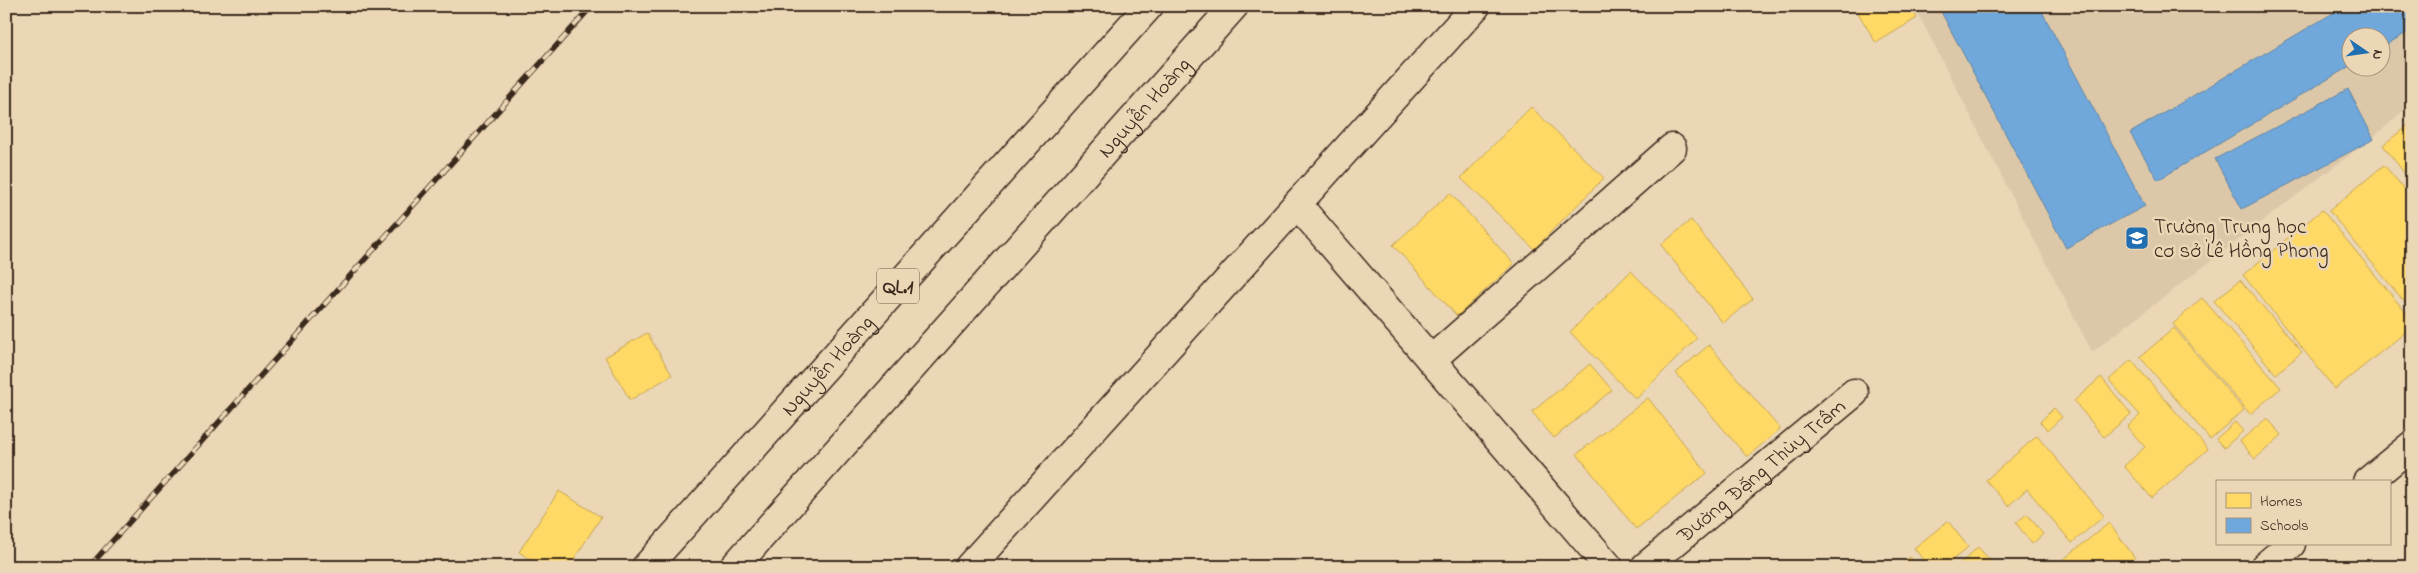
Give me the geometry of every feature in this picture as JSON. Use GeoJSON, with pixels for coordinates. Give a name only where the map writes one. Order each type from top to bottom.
{"type":"FeatureCollection","features":[{"type":"Feature","properties":{"kind":"main road","name":"Nguyễn Hoàng"},"geometry":{"type":"LineString","coordinates":[[646,567],[1149,6]]}},
{"type":"Feature","properties":{"kind":"main road","name":"Nguyễn Hoàng"},"geometry":{"type":"LineString","coordinates":[[734,567],[1234,6]]}},
{"type":"Feature","properties":{"kind":"main road"},"geometry":{"type":"LineString","coordinates":[[969,567],[1476,6]]}},
{"type":"Feature","properties":{"kind":"main road"},"geometry":{"type":"LineString","coordinates":[[1431,360],[1672,148]]}},
{"type":"Feature","properties":{"kind":"main road"},"geometry":{"type":"LineString","coordinates":[[1297,204],[1609,567]]}},
{"type":"Feature","properties":{"kind":"main road","name":"Đường Đặng Thùy Trâm"},"geometry":{"type":"LineString","coordinates":[[1645,567],[1854,393]]}},
{"type":"Feature","properties":{"kind":"main road"},"geometry":{"type":"LineString","coordinates":[[2369,480],[2412,445]]}},
{"type":"Feature","properties":{"kind":"main road"},"geometry":{"type":"LineString","coordinates":[[2264,567],[2289,546]]}},
{"type":"Feature","properties":{"kind":"shaded area","name":"Trường Trung học cơ sở Lê Hồng Phong"},"geometry":{"type":"Polygon","coordinates":[[[1914,6],[2412,6],[2412,103],[2382,130],[2092,352],[1914,6]]]}},
{"type":"Feature","properties":{"kind":"building: Homes"},"geometry":{"type":"Polygon","coordinates":[[[1854,6],[1910,6],[1917,18],[1876,43],[1854,6]]]}},
{"type":"Feature","properties":{"kind":"building: Homes"},"geometry":{"type":"Polygon","coordinates":[[[1531,107],[1604,178],[1534,249],[1461,178],[1531,107]]]}},
{"type":"Feature","properties":{"kind":"building: Homes"},"geometry":{"type":"Polygon","coordinates":[[[2412,122],[2412,183],[2383,145],[2412,122]]]}},
{"type":"Feature","properties":{"kind":"building: Homes"},"geometry":{"type":"Polygon","coordinates":[[[2384,165],[2412,198],[2412,311],[2329,211],[2384,165]]]}},
{"type":"Feature","properties":{"kind":"building: Homes"},"geometry":{"type":"Polygon","coordinates":[[[1450,193],[1514,264],[1457,316],[1393,245],[1450,193]]]}},
{"type":"Feature","properties":{"kind":"building: Homes"},"geometry":{"type":"Polygon","coordinates":[[[2322,210],[2412,320],[2412,327],[2335,389],[2243,275],[2322,210]]]}},
{"type":"Feature","properties":{"kind":"building: Homes"},"geometry":{"type":"Polygon","coordinates":[[[1691,220],[1753,299],[1723,323],[1661,245],[1691,220]]]}},
{"type":"Feature","properties":{"kind":"building: Homes"},"geometry":{"type":"Polygon","coordinates":[[[1631,271],[1697,338],[1636,399],[1570,332],[1631,271]]]}},
{"type":"Feature","properties":{"kind":"building: Homes"},"geometry":{"type":"Polygon","coordinates":[[[2240,280],[2302,352],[2276,374],[2214,301],[2240,280]]]}},
{"type":"Feature","properties":{"kind":"building: Homes"},"geometry":{"type":"Polygon","coordinates":[[[2202,298],[2281,388],[2250,414],[2173,324],[2202,298]]]}},
{"type":"Feature","properties":{"kind":"building: Homes"},"geometry":{"type":"Polygon","coordinates":[[[2174,328],[2244,410],[2210,439],[2140,357],[2174,328]]]}},
{"type":"Feature","properties":{"kind":"building: Homes"},"geometry":{"type":"Polygon","coordinates":[[[647,333],[672,375],[630,400],[605,357],[647,333]]]}},
{"type":"Feature","properties":{"kind":"building: Homes"},"geometry":{"type":"Polygon","coordinates":[[[1709,345],[1780,429],[1747,457],[1676,373],[1709,345]]]}},
{"type":"Feature","properties":{"kind":"building: Homes"},"geometry":{"type":"Polygon","coordinates":[[[2131,360],[2208,449],[2152,498],[2124,466],[2145,447],[2127,427],[2140,415],[2109,380],[2131,360]]]}},
{"type":"Feature","properties":{"kind":"building: Homes"},"geometry":{"type":"Polygon","coordinates":[[[1590,364],[1612,390],[1554,438],[1532,412],[1590,364]]]}},
{"type":"Feature","properties":{"kind":"building: Homes"},"geometry":{"type":"Polygon","coordinates":[[[2101,377],[2131,414],[2104,437],[2074,401],[2101,377]]]}},
{"type":"Feature","properties":{"kind":"building: Homes"},"geometry":{"type":"Polygon","coordinates":[[[1648,398],[1707,473],[1636,529],[1577,454],[1648,398]]]}},
{"type":"Feature","properties":{"kind":"building: Homes"},"geometry":{"type":"Polygon","coordinates":[[[2054,408],[2062,417],[2048,430],[2040,422],[2054,408]]]}},
{"type":"Feature","properties":{"kind":"building: Homes"},"geometry":{"type":"Polygon","coordinates":[[[2267,418],[2282,435],[2255,459],[2240,441],[2267,418]]]}},
{"type":"Feature","properties":{"kind":"building: Homes"},"geometry":{"type":"Polygon","coordinates":[[[2235,422],[2243,431],[2224,448],[2216,439],[2235,422]]]}},
{"type":"Feature","properties":{"kind":"building: Homes"},"geometry":{"type":"Polygon","coordinates":[[[2037,436],[2104,516],[2072,543],[2027,489],[2008,506],[1986,480],[2037,436]]]}},
{"type":"Feature","properties":{"kind":"building: Homes"},"geometry":{"type":"Polygon","coordinates":[[[559,491],[601,517],[569,567],[542,567],[519,552],[559,491]]]}},
{"type":"Feature","properties":{"kind":"building: Homes"},"geometry":{"type":"Polygon","coordinates":[[[2027,514],[2043,534],[2032,544],[2016,523],[2027,514]]]}},
{"type":"Feature","properties":{"kind":"building: Homes"},"geometry":{"type":"Polygon","coordinates":[[[1948,521],[1968,547],[1944,567],[1929,567],[1914,548],[1948,521]]]}},
{"type":"Feature","properties":{"kind":"building: Homes"},"geometry":{"type":"Polygon","coordinates":[[[2109,523],[2135,558],[2123,567],[2054,567],[2109,523]]]}},
{"type":"Feature","properties":{"kind":"building: Homes"},"geometry":{"type":"Polygon","coordinates":[[[1978,547],[1996,567],[1957,567],[1978,547]]]}},
{"type":"Feature","properties":{"kind":"building: Homes"},"geometry":{"type":"Polygon","coordinates":[[[1910,557],[1916,564],[1914,567],[1899,567],[1910,557]]]}},
{"type":"Feature","properties":{"kind":"building: Homes"},"geometry":{"type":"Polygon","coordinates":[[[440,559],[463,564],[463,567],[438,567],[440,559]]]}},
{"type":"Feature","properties":{"kind":"building: Schools"},"geometry":{"type":"Polygon","coordinates":[[[1938,6],[2039,6],[2145,206],[2066,248],[1938,6]]]}},
{"type":"Feature","properties":{"kind":"building: Schools"},"geometry":{"type":"Polygon","coordinates":[[[2345,6],[2412,6],[2412,30],[2390,42],[2390,28],[2340,28],[2340,72],[2158,180],[2130,133],[2345,6]]]}},
{"type":"Feature","properties":{"kind":"building: Schools"},"geometry":{"type":"Polygon","coordinates":[[[2348,89],[2374,139],[2242,209],[2215,159],[2348,89]]]}},
{"type":"Feature","properties":{"kind":"railway"},"geometry":{"type":"LineString","coordinates":[[89,567],[592,6]]}},
{"type":"Feature","properties":{"kind":"place","name":"Trường Trung học cơ sở Lê Hồng Phong"},"geometry":{"type":"Point","coordinates":[2137,238]}}]}
